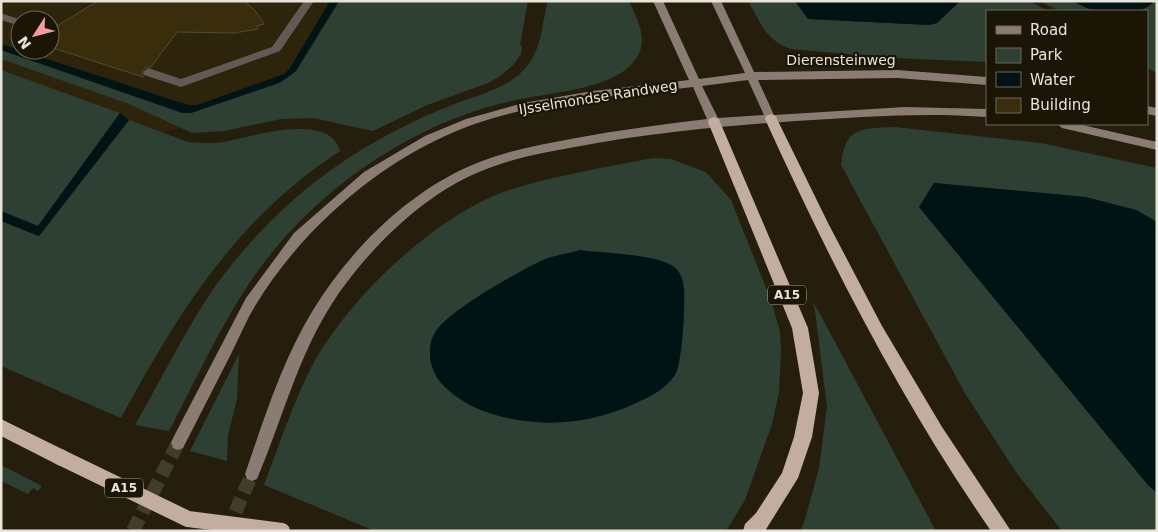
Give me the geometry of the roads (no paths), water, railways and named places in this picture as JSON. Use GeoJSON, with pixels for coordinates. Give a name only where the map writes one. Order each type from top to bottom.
{"type":"FeatureCollection","features":[{"type":"Feature","properties":{"kind":"highway"},"geometry":{"type":"LineString","coordinates":[[771,119],[810,203],[894,364],[953,462],[1002,531]]}},
{"type":"Feature","properties":{"kind":"highway","name":"A15"},"geometry":{"type":"LineString","coordinates":[[714,122],[800,328],[811,393],[803,438],[789,478],[762,520],[752,531]]}},
{"type":"Feature","properties":{"kind":"highway","name":"A15"},"geometry":{"type":"LineString","coordinates":[[1,427],[212,531]]}},
{"type":"Feature","properties":{"kind":"highway","name":"A15"},"geometry":{"type":"LineString","coordinates":[[188,519],[282,531]]}},
{"type":"Feature","properties":{"kind":"main road"},"geometry":{"type":"LineString","coordinates":[[658,1],[714,122]]}},
{"type":"Feature","properties":{"kind":"main road"},"geometry":{"type":"LineString","coordinates":[[716,1],[771,119]]}},
{"type":"Feature","properties":{"kind":"main road","name":"Dierensteinweg"},"geometry":{"type":"LineString","coordinates":[[695,83],[752,76],[897,74],[986,81]]}},
{"type":"Feature","properties":{"kind":"main road","name":"IJsselmondse Randweg"},"geometry":{"type":"LineString","coordinates":[[178,443],[251,302],[298,238],[368,175],[429,139],[475,120],[523,107],[593,95],[695,83]]}},
{"type":"Feature","properties":{"kind":"main road"},"geometry":{"type":"LineString","coordinates":[[252,474],[280,394],[304,342],[330,296],[373,244],[407,210],[453,180],[505,158],[609,136],[714,122],[914,111],[986,113]]}},
{"type":"Feature","properties":{"kind":"main road"},"geometry":{"type":"LineString","coordinates":[[1066,125],[1157,146]]}},
{"type":"Feature","properties":{"kind":"lane"},"geometry":{"type":"LineString","coordinates":[[148,72],[181,83],[276,49],[309,1]]}},
{"type":"Feature","properties":{"kind":"water"},"geometry":{"type":"Polygon","coordinates":[[[330,1],[339,1],[296,71],[287,78],[279,83],[191,113],[183,113],[30,60],[50,60],[188,105],[197,105],[284,74],[290,68],[330,1]]]}},
{"type":"Feature","properties":{"kind":"water"},"geometry":{"type":"Polygon","coordinates":[[[795,1],[960,1],[937,23],[929,25],[808,19],[795,1]]]}},
{"type":"Feature","properties":{"kind":"water"},"geometry":{"type":"Polygon","coordinates":[[[1072,1],[1154,1],[1149,6],[1139,10],[1095,10],[1072,1]]]}},
{"type":"Feature","properties":{"kind":"water"},"geometry":{"type":"Polygon","coordinates":[[[1,44],[10,47],[10,53],[1,50],[1,44]]]}},
{"type":"Feature","properties":{"kind":"water"},"geometry":{"type":"Polygon","coordinates":[[[120,113],[129,120],[39,236],[1,221],[1,211],[38,226],[120,113]]]}},
{"type":"Feature","properties":{"kind":"water"},"geometry":{"type":"Polygon","coordinates":[[[934,183],[1085,197],[1136,210],[1157,222],[1157,493],[1148,485],[919,207],[934,183]]]}},
{"type":"Feature","properties":{"kind":"water"},"geometry":{"type":"Polygon","coordinates":[[[580,250],[654,259],[673,266],[681,275],[684,287],[682,345],[677,370],[671,381],[650,396],[616,411],[571,422],[555,423],[524,421],[489,413],[471,406],[448,390],[437,377],[430,358],[433,337],[444,322],[470,302],[532,265],[547,258],[580,250]]]}},
{"type":"Feature","properties":{"kind":"tunnel"},"geometry":{"type":"LineString","coordinates":[[133,531],[178,443]]}},
{"type":"Feature","properties":{"kind":"tunnel"},"geometry":{"type":"LineString","coordinates":[[227,531],[252,474]]}}]}
